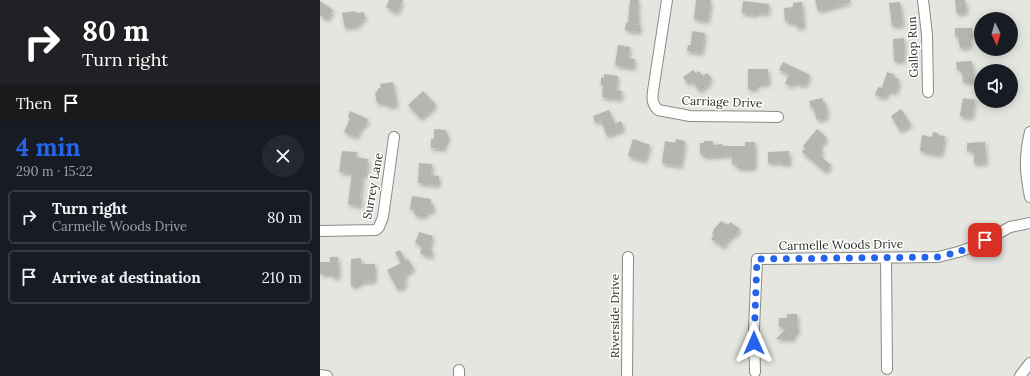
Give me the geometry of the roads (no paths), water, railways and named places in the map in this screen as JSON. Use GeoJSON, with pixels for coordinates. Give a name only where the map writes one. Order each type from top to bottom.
{"type":"FeatureCollection","features":[{"type":"Feature","properties":{"kind":"street","name":"Carriage Drive"},"geometry":{"type":"LineString","coordinates":[[667,0],[653,91],[653,102],[655,107],[658,110],[690,116],[778,117]]}},
{"type":"Feature","properties":{"kind":"street","name":"Gallop Run"},"geometry":{"type":"LineString","coordinates":[[923,0],[927,34],[928,92]]}},
{"type":"Feature","properties":{"kind":"street"},"geometry":{"type":"LineString","coordinates":[[1030,132],[1025,169],[1030,197]]}},
{"type":"Feature","properties":{"kind":"street","name":"Surrey Lane"},"geometry":{"type":"LineString","coordinates":[[320,231],[376,230],[379,227],[383,218],[394,137]]}},
{"type":"Feature","properties":{"kind":"street","name":"Carmelle Woods Drive"},"geometry":{"type":"LineString","coordinates":[[755,372],[754,329],[757,259],[938,257],[976,246],[1010,227],[1030,223]]}},
{"type":"Feature","properties":{"kind":"street","name":"Riverside Drive"},"geometry":{"type":"LineString","coordinates":[[628,257],[628,376]]}},
{"type":"Feature","properties":{"kind":"street"},"geometry":{"type":"LineString","coordinates":[[886,258],[886,368]]}},
{"type":"Feature","properties":{"kind":"street"},"geometry":{"type":"LineString","coordinates":[[1020,376],[1030,363]]}},
{"type":"Feature","properties":{"kind":"street"},"geometry":{"type":"LineString","coordinates":[[320,375],[327,376]]}}]}
